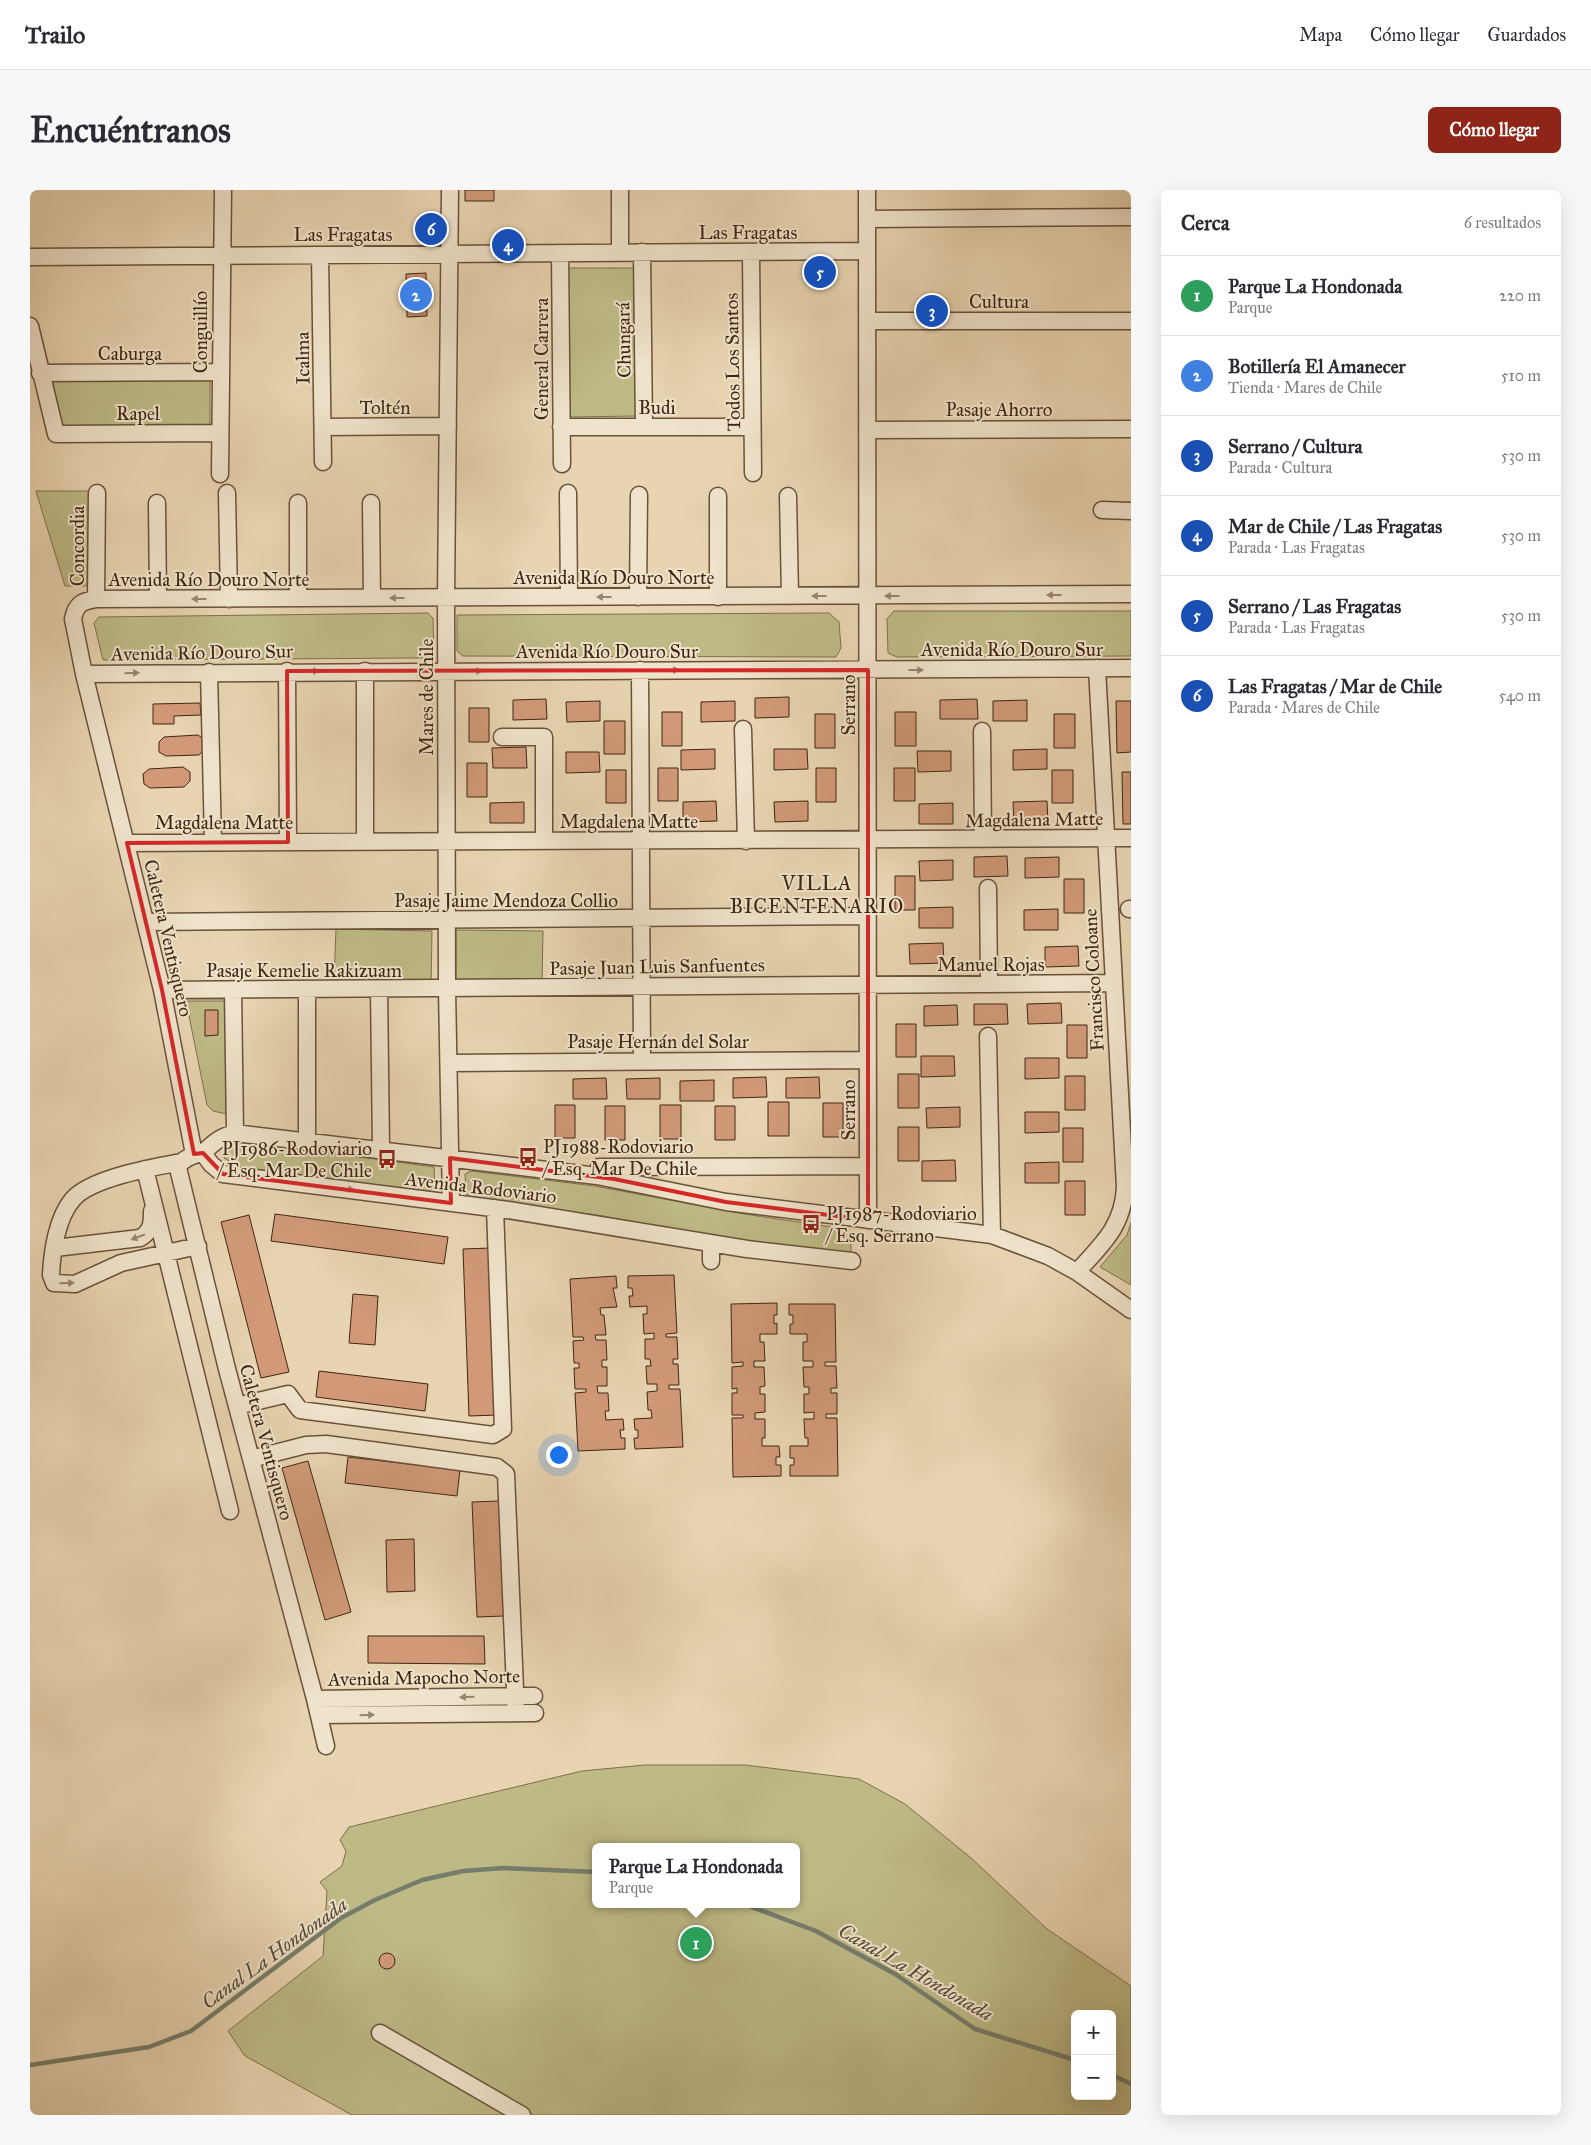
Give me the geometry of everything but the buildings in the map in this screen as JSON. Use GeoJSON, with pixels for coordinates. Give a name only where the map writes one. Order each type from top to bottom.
{"type":"FeatureCollection","features":[{"type":"Feature","properties":{"kind":"street","name":"Conguillío"},"geometry":{"type":"LineString","coordinates":[[220,474],[223,190]]}},
{"type":"Feature","properties":{"kind":"street","name":"Mares de Chile"},"geometry":{"type":"LineString","coordinates":[[450,190],[446,672],[447,989],[451,1203]]}},
{"type":"Feature","properties":{"kind":"street"},"geometry":{"type":"LineString","coordinates":[[620,190],[620,253]]}},
{"type":"Feature","properties":{"kind":"street","name":"Serrano"},"geometry":{"type":"LineString","coordinates":[[867,190],[868,1220]]}},
{"type":"Feature","properties":{"kind":"street"},"geometry":{"type":"LineString","coordinates":[[867,219],[1131,217]]}},
{"type":"Feature","properties":{"kind":"street","name":"Las Fragatas"},"geometry":{"type":"LineString","coordinates":[[30,257],[867,251]]}},
{"type":"Feature","properties":{"kind":"street","name":"Chungará"},"geometry":{"type":"LineString","coordinates":[[642,252],[644,427]]}},
{"type":"Feature","properties":{"kind":"street","name":"Todos Los Santos"},"geometry":{"type":"LineString","coordinates":[[751,252],[753,473]]}},
{"type":"Feature","properties":{"kind":"street","name":"General Carrera"},"geometry":{"type":"LineString","coordinates":[[560,253],[562,464]]}},
{"type":"Feature","properties":{"kind":"street","name":"Icalma"},"geometry":{"type":"LineString","coordinates":[[320,255],[323,462]]}},
{"type":"Feature","properties":{"kind":"street","name":"Cultura"},"geometry":{"type":"LineString","coordinates":[[867,321],[1131,321]]}},
{"type":"Feature","properties":{"kind":"street"},"geometry":{"type":"LineString","coordinates":[[30,326],[40,373]]}},
{"type":"Feature","properties":{"kind":"street","name":"Caburga"},"geometry":{"type":"LineString","coordinates":[[40,373],[220,372]]}},
{"type":"Feature","properties":{"kind":"street","name":"Rapel"},"geometry":{"type":"LineString","coordinates":[[40,373],[56,434],[220,433]]}},
{"type":"Feature","properties":{"kind":"street","name":"Toltén"},"geometry":{"type":"LineString","coordinates":[[323,427],[448,426]]}},
{"type":"Feature","properties":{"kind":"street","name":"Budi"},"geometry":{"type":"LineString","coordinates":[[561,427],[752,427]]}},
{"type":"Feature","properties":{"kind":"street","name":"Pasaje Ahorro"},"geometry":{"type":"LineString","coordinates":[[868,430],[1131,429]]}},
{"type":"Feature","properties":{"kind":"street","name":"Concordia"},"geometry":{"type":"LineString","coordinates":[[96,599],[97,493]]}},
{"type":"Feature","properties":{"kind":"street"},"geometry":{"type":"LineString","coordinates":[[227,493],[229,599]]}},
{"type":"Feature","properties":{"kind":"street"},"geometry":{"type":"LineString","coordinates":[[568,493],[569,597]]}},
{"type":"Feature","properties":{"kind":"street"},"geometry":{"type":"LineString","coordinates":[[638,597],[639,495]]}},
{"type":"Feature","properties":{"kind":"street"},"geometry":{"type":"LineString","coordinates":[[718,496],[718,597]]}},
{"type":"Feature","properties":{"kind":"street"},"geometry":{"type":"LineString","coordinates":[[788,496],[790,596]]}},
{"type":"Feature","properties":{"kind":"street"},"geometry":{"type":"LineString","coordinates":[[298,502],[298,598]]}},
{"type":"Feature","properties":{"kind":"street"},"geometry":{"type":"LineString","coordinates":[[157,503],[158,599]]}},
{"type":"Feature","properties":{"kind":"street"},"geometry":{"type":"LineString","coordinates":[[371,503],[372,598]]}},
{"type":"Feature","properties":{"kind":"street"},"geometry":{"type":"LineString","coordinates":[[1102,510],[1131,510]]}},
{"type":"Feature","properties":{"kind":"street","name":"Avenida Río Douro Norte"},"geometry":{"type":"LineString","coordinates":[[96,599],[1131,594]]}},
{"type":"Feature","properties":{"kind":"street","name":"Caletera Ventisquero"},"geometry":{"type":"LineString","coordinates":[[96,599],[79,604],[73,619],[84,674],[162,990],[193,1156],[178,1168],[237,1406],[326,1746]]}},
{"type":"Feature","properties":{"kind":"street","name":"Francisco Coloane"},"geometry":{"type":"LineString","coordinates":[[1077,1272],[1106,1240],[1121,1216],[1125,1187],[1127,1143],[1114,983],[1097,668]]}},
{"type":"Feature","properties":{"kind":"street","name":"Avenida Río Douro Sur"},"geometry":{"type":"LineString","coordinates":[[84,674],[286,671],[446,672],[1131,668]]}},
{"type":"Feature","properties":{"kind":"street"},"geometry":{"type":"LineString","coordinates":[[640,670],[639,841],[642,1061]]}},
{"type":"Feature","properties":{"kind":"street"},"geometry":{"type":"LineString","coordinates":[[286,671],[288,842]]}},
{"type":"Feature","properties":{"kind":"street"},"geometry":{"type":"LineString","coordinates":[[209,672],[213,842]]}},
{"type":"Feature","properties":{"kind":"street"},"geometry":{"type":"LineString","coordinates":[[365,672],[365,842]]}},
{"type":"Feature","properties":{"kind":"street"},"geometry":{"type":"LineString","coordinates":[[743,729],[746,841]]}},
{"type":"Feature","properties":{"kind":"street"},"geometry":{"type":"LineString","coordinates":[[982,731],[983,839]]}},
{"type":"Feature","properties":{"kind":"street"},"geometry":{"type":"LineString","coordinates":[[502,737],[544,738],[544,841]]}},
{"type":"Feature","properties":{"kind":"street","name":"Magdalena Matte"},"geometry":{"type":"LineString","coordinates":[[127,843],[1131,838]]}},
{"type":"Feature","properties":{"kind":"street"},"geometry":{"type":"LineString","coordinates":[[988,888],[989,984]]}},
{"type":"Feature","properties":{"kind":"street","name":"Pasaje Jaime Mendoza Collio"},"geometry":{"type":"LineString","coordinates":[[145,922],[868,916]]}},
{"type":"Feature","properties":{"kind":"street","name":"Manuel Rojas"},"geometry":{"type":"LineString","coordinates":[[868,983],[1114,983]]}},
{"type":"Feature","properties":{"kind":"street","name":"Pasaje Juan Luis Sanfuentes"},"geometry":{"type":"LineString","coordinates":[[447,989],[868,983]]}},
{"type":"Feature","properties":{"kind":"street"},"geometry":{"type":"LineString","coordinates":[[380,989],[380,1150]]}},
{"type":"Feature","properties":{"kind":"street","name":"Pasaje Kemelie Rakizuam"},"geometry":{"type":"LineString","coordinates":[[162,990],[447,989]]}},
{"type":"Feature","properties":{"kind":"street"},"geometry":{"type":"LineString","coordinates":[[198,1246],[121,1263],[107,1268],[88,1279],[65,1285],[54,1282],[51,1275],[55,1248],[64,1215],[74,1197],[105,1181],[193,1156],[217,1140],[235,1133],[233,990]]}},
{"type":"Feature","properties":{"kind":"street"},"geometry":{"type":"LineString","coordinates":[[307,990],[307,1141]]}},
{"type":"Feature","properties":{"kind":"street"},"geometry":{"type":"LineString","coordinates":[[988,1036],[992,1235]]}},
{"type":"Feature","properties":{"kind":"street","name":"Pasaje Hernán del Solar"},"geometry":{"type":"LineString","coordinates":[[449,1063],[868,1060]]}},
{"type":"Feature","properties":{"kind":"street","name":"Avenida Rodoviario"},"geometry":{"type":"LineString","coordinates":[[235,1133],[598,1176],[726,1202],[992,1235],[1048,1256],[1077,1272],[1131,1310]]}},
{"type":"Feature","properties":{"kind":"street","name":"Avenida Rodoviario"},"geometry":{"type":"LineString","coordinates":[[193,1156],[212,1164],[223,1174],[495,1208],[597,1223],[710,1243],[852,1261]]}},
{"type":"Feature","properties":{"kind":"street"},"geometry":{"type":"LineString","coordinates":[[598,1176],[598,1167],[868,1166]]}},
{"type":"Feature","properties":{"kind":"street"},"geometry":{"type":"LineString","coordinates":[[145,1169],[230,1511]]}},
{"type":"Feature","properties":{"kind":"street"},"geometry":{"type":"LineString","coordinates":[[55,1248],[140,1238],[148,1233],[152,1223],[152,1196]]}},
{"type":"Feature","properties":{"kind":"street"},"geometry":{"type":"LineString","coordinates":[[237,1406],[288,1394],[300,1410],[493,1435],[503,1429],[495,1208]]}},
{"type":"Feature","properties":{"kind":"street"},"geometry":{"type":"LineString","coordinates":[[710,1243],[711,1260]]}},
{"type":"Feature","properties":{"kind":"street"},"geometry":{"type":"LineString","coordinates":[[251,1459],[306,1445],[326,1444],[497,1467],[506,1474],[516,1713]]}},
{"type":"Feature","properties":{"kind":"street","name":"Avenida Mapocho Norte"},"geometry":{"type":"LineString","coordinates":[[315,1699],[534,1696]]}},
{"type":"Feature","properties":{"kind":"street"},"geometry":{"type":"LineString","coordinates":[[319,1715],[535,1713]]}},
{"type":"Feature","properties":{"kind":"street"},"geometry":{"type":"LineString","coordinates":[[380,2033],[522,2115]]}},
{"type":"Feature","properties":{"kind":"highlighted area"},"geometry":{"type":"Polygon","coordinates":[[[868,670],[868,1220],[726,1202],[614,1179],[450,1158],[451,1203],[223,1174],[203,1153],[194,1154],[162,990],[127,843],[288,842],[287,671],[868,670]]]}},
{"type":"Feature","properties":{"kind":"shaded area"},"geometry":{"type":"Polygon","coordinates":[[[565,268],[635,268],[637,416],[567,417],[565,268]]]}},
{"type":"Feature","properties":{"kind":"shaded area"},"geometry":{"type":"Polygon","coordinates":[[[49,378],[210,379],[210,426],[62,426],[49,378]]]}},
{"type":"Feature","properties":{"kind":"shaded area"},"geometry":{"type":"Polygon","coordinates":[[[36,491],[89,491],[90,586],[65,586],[36,491]]]}},
{"type":"Feature","properties":{"kind":"shaded area"},"geometry":{"type":"Polygon","coordinates":[[[894,611],[1131,611],[1131,656],[897,657],[888,653],[887,619],[894,611]]]}},
{"type":"Feature","properties":{"kind":"shaded area"},"geometry":{"type":"Polygon","coordinates":[[[428,613],[433,618],[434,655],[423,658],[103,660],[94,623],[99,617],[428,613]]]}},
{"type":"Feature","properties":{"kind":"shaded area"},"geometry":{"type":"Polygon","coordinates":[[[829,613],[839,622],[841,648],[836,657],[463,656],[457,651],[457,615],[829,613]]]}},
{"type":"Feature","properties":{"kind":"shaded area"},"geometry":{"type":"Polygon","coordinates":[[[336,929],[432,931],[431,986],[334,983],[336,929]]]}},
{"type":"Feature","properties":{"kind":"shaded area"},"geometry":{"type":"Polygon","coordinates":[[[456,930],[543,931],[542,985],[456,984],[456,930]]]}},
{"type":"Feature","properties":{"kind":"shaded area"},"geometry":{"type":"Polygon","coordinates":[[[186,1001],[228,1001],[227,1114],[213,1111],[207,1105],[186,1001]]]}},
{"type":"Feature","properties":{"kind":"shaded area"},"geometry":{"type":"Polygon","coordinates":[[[244,1141],[434,1167],[435,1188],[423,1193],[242,1168],[224,1158],[225,1150],[244,1141]]]}},
{"type":"Feature","properties":{"kind":"shaded area"},"geometry":{"type":"Polygon","coordinates":[[[471,1171],[595,1186],[744,1214],[846,1229],[851,1234],[851,1250],[848,1254],[714,1238],[603,1216],[473,1198],[466,1194],[465,1174],[471,1171]]]}},
{"type":"Feature","properties":{"kind":"shaded area"},"geometry":{"type":"Polygon","coordinates":[[[1131,1223],[1131,1285],[1100,1267],[1127,1235],[1131,1223]]]}},
{"type":"Feature","properties":{"kind":"shaded area"},"geometry":{"type":"Polygon","coordinates":[[[645,1765],[745,1765],[859,1779],[905,1804],[971,1858],[1047,1929],[1131,1986],[1131,2115],[352,2115],[245,2056],[228,2031],[323,1956],[327,1891],[320,1882],[342,1866],[346,1851],[340,1840],[349,1827],[582,1771],[645,1765]]]}},
{"type":"Feature","properties":{"kind":"waterway","name":"Canal La Hondonada"},"geometry":{"type":"LineString","coordinates":[[30,2065],[149,2047],[191,2031],[341,1918],[375,1900],[422,1880],[463,1871],[504,1868],[592,1872]]}},
{"type":"Feature","properties":{"kind":"waterway","name":"Canal La Hondonada"},"geometry":{"type":"LineString","coordinates":[[755,1908],[816,1931],[895,1974],[975,2029],[1071,2059]]}},
{"type":"Feature","properties":{"kind":"waterway","name":"Canal La Hondonada"},"geometry":{"type":"LineString","coordinates":[[1116,2077],[1131,2084]]}},
{"type":"Feature","properties":{"kind":"place","name":"Las Fragatas / Mar de Chile"},"geometry":{"type":"Point","coordinates":[431,229]}},
{"type":"Feature","properties":{"kind":"place","name":"Mar de Chile / Las Fragatas"},"geometry":{"type":"Point","coordinates":[508,245]}},
{"type":"Feature","properties":{"kind":"place","name":"Serrano / Las Fragatas"},"geometry":{"type":"Point","coordinates":[820,272]}},
{"type":"Feature","properties":{"kind":"place","name":"Botillería El Amanecer"},"geometry":{"type":"Point","coordinates":[416,295]}},
{"type":"Feature","properties":{"kind":"place","name":"Serrano / Cultura"},"geometry":{"type":"Point","coordinates":[932,311]}},
{"type":"Feature","properties":{"kind":"place","name":"PJ1988-Rodoviario / Esq. Mar De Chile"},"geometry":{"type":"Point","coordinates":[528,1157]}},
{"type":"Feature","properties":{"kind":"place","name":"PJ1986-Rodoviario / Esq. Mar De Chile"},"geometry":{"type":"Point","coordinates":[387,1159]}},
{"type":"Feature","properties":{"kind":"place","name":"PJ1987-Rodoviario / Esq. Serrano"},"geometry":{"type":"Point","coordinates":[811,1224]}},
{"type":"Feature","properties":{"kind":"place","name":"Parque La Hondonada"},"geometry":{"type":"Point","coordinates":[696,1943]}},
{"type":"Feature","properties":{"kind":"district","name":"VILLA BICENTENARIO"},"geometry":{"type":"Point","coordinates":[817,894]}}]}
